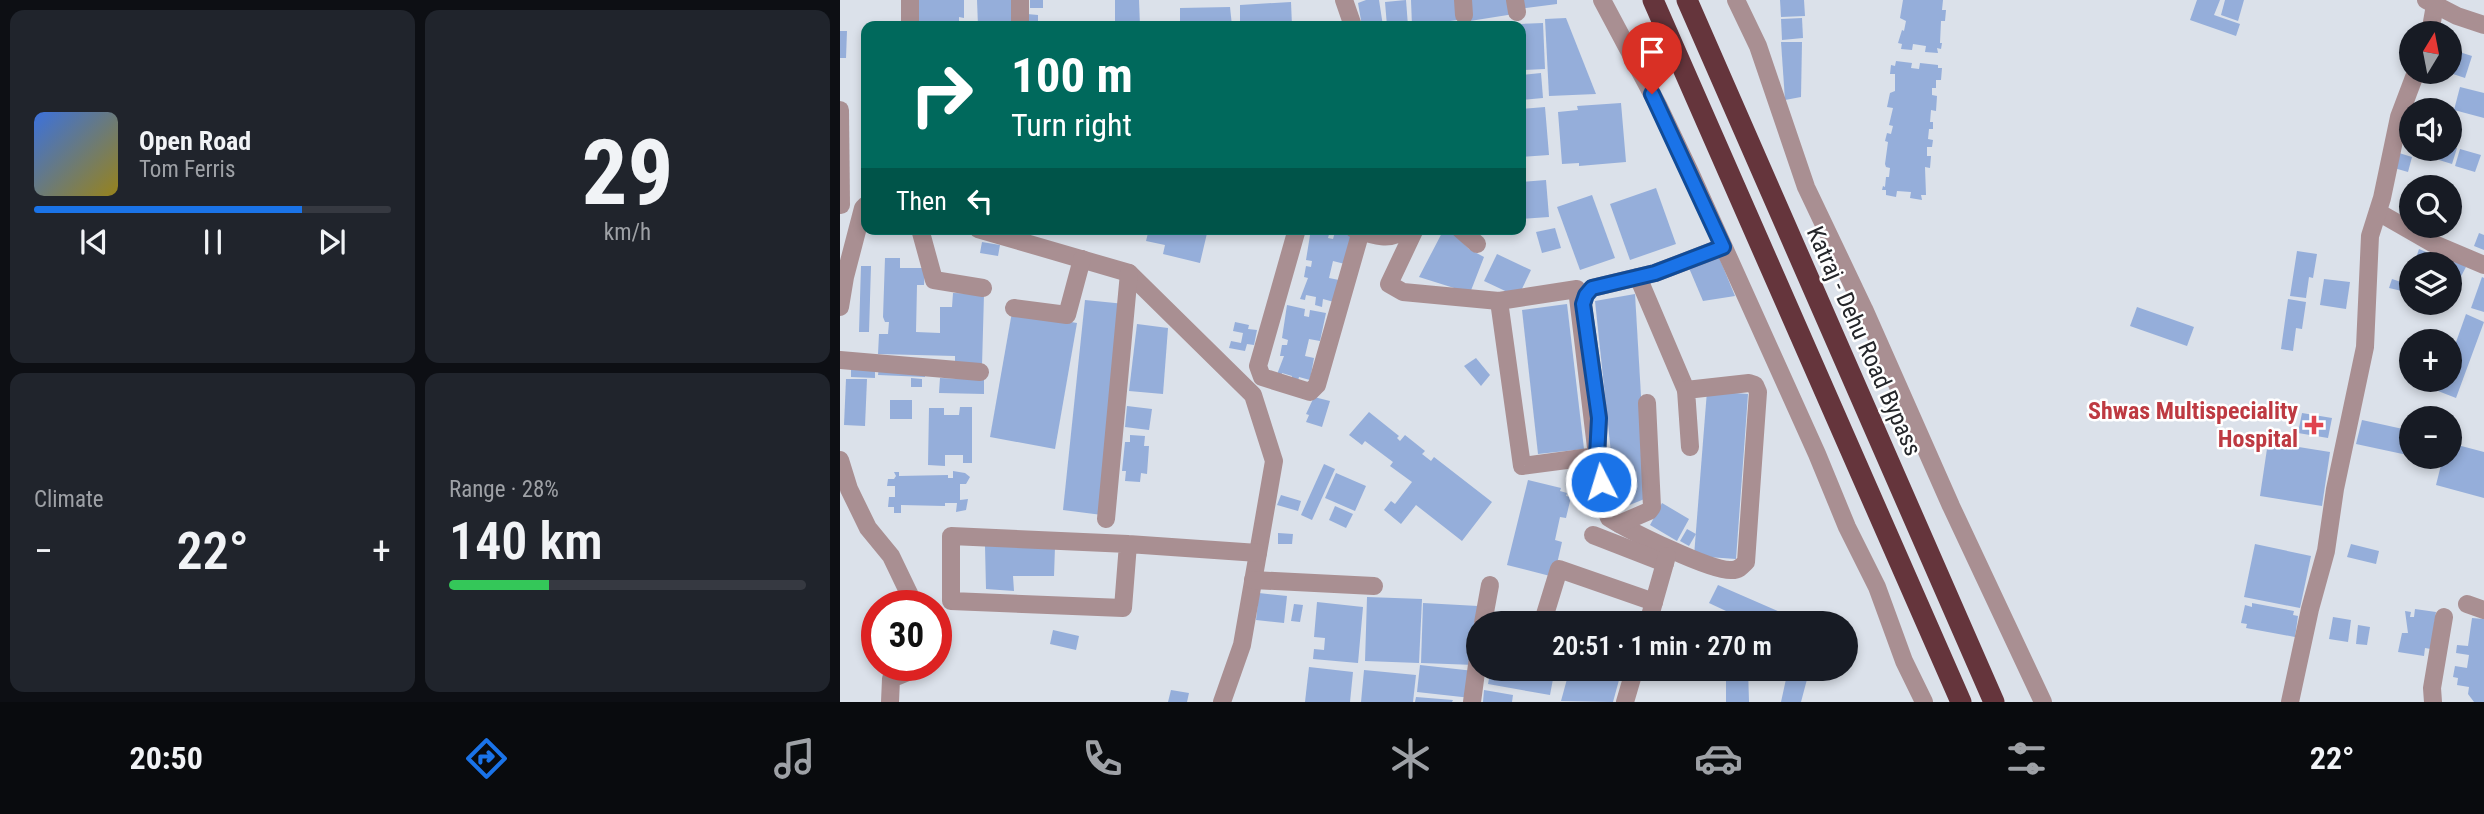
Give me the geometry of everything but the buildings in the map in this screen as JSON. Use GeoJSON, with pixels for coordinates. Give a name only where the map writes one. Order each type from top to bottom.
{"type":"FeatureCollection","features":[{"type":"Feature","properties":{"kind":"highway"},"geometry":{"type":"LineString","coordinates":[[1653,0],[1961,702]]}},
{"type":"Feature","properties":{"kind":"highway","name":"Katraj - Dehu Road Bypass"},"geometry":{"type":"LineString","coordinates":[[1687,0],[1994,702]]}},
{"type":"Feature","properties":{"kind":"street"},"geometry":{"type":"LineString","coordinates":[[909,0],[910,21]]}},
{"type":"Feature","properties":{"kind":"street"},"geometry":{"type":"LineString","coordinates":[[1020,0],[1020,21]]}},
{"type":"Feature","properties":{"kind":"street"},"geometry":{"type":"LineString","coordinates":[[1344,0],[1351,21]]}},
{"type":"Feature","properties":{"kind":"street"},"geometry":{"type":"LineString","coordinates":[[1602,0],[1659,107],[1817,454],[1847,527],[1877,587],[1904,661],[1924,702]]}},
{"type":"Feature","properties":{"kind":"street"},"geometry":{"type":"LineString","coordinates":[[1736,0],[1758,46],[1806,187],[1864,309],[1955,517],[2043,702]]}},
{"type":"Feature","properties":{"kind":"street"},"geometry":{"type":"LineString","coordinates":[[2430,21],[2431,2],[2457,16],[2484,25]]}},
{"type":"Feature","properties":{"kind":"street"},"geometry":{"type":"LineString","coordinates":[[2290,702],[2326,551],[2335,489],[2365,347],[2370,236],[2399,117],[2411,84]]}},
{"type":"Feature","properties":{"kind":"street"},"geometry":{"type":"LineString","coordinates":[[840,110],[840,205],[861,206]]}},
{"type":"Feature","properties":{"kind":"street"},"geometry":{"type":"LineString","coordinates":[[2378,212],[2432,243],[2484,265]]}},
{"type":"Feature","properties":{"kind":"street"},"geometry":{"type":"LineString","coordinates":[[840,307],[842,277],[861,216]]}},
{"type":"Feature","properties":{"kind":"street"},"geometry":{"type":"LineString","coordinates":[[922,235],[933,280],[983,288]]}},
{"type":"Feature","properties":{"kind":"street"},"geometry":{"type":"LineString","coordinates":[[999,235],[1129,273],[1253,395],[1274,461],[1242,645],[1222,702]]}},
{"type":"Feature","properties":{"kind":"street"},"geometry":{"type":"LineString","coordinates":[[1295,235],[1258,373],[1262,377],[1310,392],[1317,385],[1356,235]]}},
{"type":"Feature","properties":{"kind":"street"},"geometry":{"type":"LineString","coordinates":[[1412,235],[1389,284],[1403,292],[1499,301],[1577,289],[1597,456],[1609,518],[1692,560],[1731,571],[1746,562],[1758,392],[1755,385],[1749,383],[1686,390]]}},
{"type":"Feature","properties":{"kind":"street"},"geometry":{"type":"LineString","coordinates":[[1467,235],[1477,244]]}},
{"type":"Feature","properties":{"kind":"street"},"geometry":{"type":"LineString","coordinates":[[1597,456],[1599,418],[1583,304],[1586,295],[1592,288],[1638,277],[1723,247]]}},
{"type":"Feature","properties":{"kind":"street"},"geometry":{"type":"LineString","coordinates":[[1014,308],[1067,315],[1082,259]]}},
{"type":"Feature","properties":{"kind":"street"},"geometry":{"type":"LineString","coordinates":[[1106,519],[1129,273]]}},
{"type":"Feature","properties":{"kind":"street"},"geometry":{"type":"LineString","coordinates":[[1638,277],[1686,390],[1690,447]]}},
{"type":"Feature","properties":{"kind":"street"},"geometry":{"type":"LineString","coordinates":[[1499,301],[1522,466],[1597,456]]}},
{"type":"Feature","properties":{"kind":"street"},"geometry":{"type":"LineString","coordinates":[[840,360],[980,372]]}},
{"type":"Feature","properties":{"kind":"street"},"geometry":{"type":"LineString","coordinates":[[1619,524],[1649,511],[1652,507],[1647,403]]}},
{"type":"Feature","properties":{"kind":"street"},"geometry":{"type":"LineString","coordinates":[[840,461],[849,489],[868,528],[891,556],[907,590]]}},
{"type":"Feature","properties":{"kind":"street"},"geometry":{"type":"LineString","coordinates":[[1593,535],[1666,560],[1651,611]]}},
{"type":"Feature","properties":{"kind":"street"},"geometry":{"type":"LineString","coordinates":[[1128,544],[1123,608],[951,601],[951,536],[1128,544],[1258,553]]}},
{"type":"Feature","properties":{"kind":"street"},"geometry":{"type":"LineString","coordinates":[[1546,611],[1559,569],[1654,602]]}},
{"type":"Feature","properties":{"kind":"street"},"geometry":{"type":"LineString","coordinates":[[1254,580],[1374,586]]}},
{"type":"Feature","properties":{"kind":"street"},"geometry":{"type":"LineString","coordinates":[[1485,611],[1490,586]]}},
{"type":"Feature","properties":{"kind":"street"},"geometry":{"type":"LineString","coordinates":[[2466,604],[2484,610]]}},
{"type":"Feature","properties":{"kind":"street"},"geometry":{"type":"LineString","coordinates":[[2433,702],[2432,688],[2444,617]]}},
{"type":"Feature","properties":{"kind":"street"},"geometry":{"type":"LineString","coordinates":[[890,702],[891,681]]}},
{"type":"Feature","properties":{"kind":"street"},"geometry":{"type":"LineString","coordinates":[[1472,702],[1475,681]]}},
{"type":"Feature","properties":{"kind":"street"},"geometry":{"type":"LineString","coordinates":[[1625,702],[1631,681]]}},
{"type":"Feature","properties":{"kind":"place","name":"Shwas Multispeciality Hospital"},"geometry":{"type":"Point","coordinates":[2314,425]}},
{"type":"Feature","properties":{"kind":"route"},"geometry":{"type":"LineString","coordinates":[[1601,482],[1597,456],[1599,418],[1583,304],[1586,295],[1592,288],[1655,273],[1723,247],[1652,94]]}}]}
